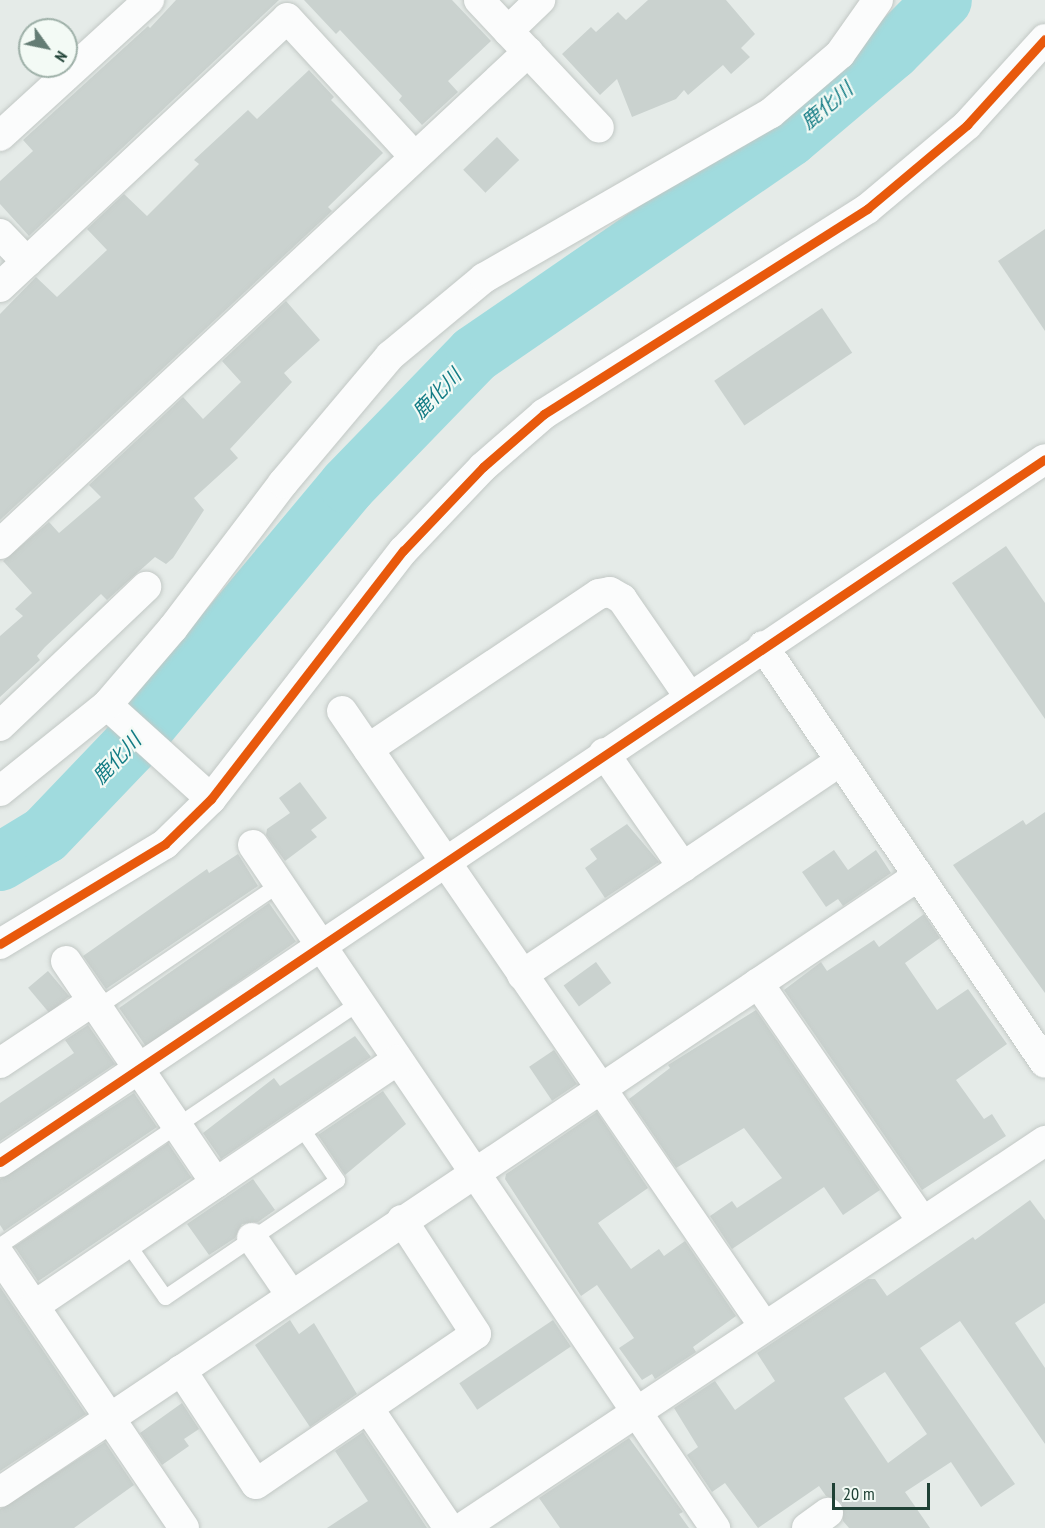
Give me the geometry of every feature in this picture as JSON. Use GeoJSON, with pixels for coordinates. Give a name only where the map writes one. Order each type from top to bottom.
{"type":"FeatureCollection","features":[{"type":"Feature","properties":{"kind":"street"},"geometry":{"type":"LineString","coordinates":[[479,0],[599,128]]}},
{"type":"Feature","properties":{"kind":"street"},"geometry":{"type":"LineString","coordinates":[[508,31],[540,0]]}},
{"type":"Feature","properties":{"kind":"street"},"geometry":{"type":"LineString","coordinates":[[0,791],[107,705],[173,628],[283,483],[390,356],[484,278],[771,113],[840,54],[878,0]]}},
{"type":"Feature","properties":{"kind":"street"},"geometry":{"type":"LineString","coordinates":[[0,136],[141,3]]}},
{"type":"Feature","properties":{"kind":"street"},"geometry":{"type":"LineString","coordinates":[[0,287],[287,18],[414,156]]}},
{"type":"Feature","properties":{"kind":"street"},"geometry":{"type":"LineString","coordinates":[[0,944],[165,844],[211,799],[403,551],[483,467],[553,408],[867,209],[967,125],[1045,39]]}},
{"type":"Feature","properties":{"kind":"street"},"geometry":{"type":"LineString","coordinates":[[0,544],[528,52]]}},
{"type":"Feature","properties":{"kind":"street"},"geometry":{"type":"LineString","coordinates":[[0,234],[27,262]]}},
{"type":"Feature","properties":{"kind":"street"},"geometry":{"type":"LineString","coordinates":[[0,1162],[763,646],[1045,459]]}},
{"type":"Feature","properties":{"kind":"street"},"geometry":{"type":"LineString","coordinates":[[0,726],[146,587]]}},
{"type":"Feature","properties":{"kind":"street"},"geometry":{"type":"LineString","coordinates":[[368,749],[599,594],[610,592],[622,599],[689,696]]}},
{"type":"Feature","properties":{"kind":"street"},"geometry":{"type":"LineString","coordinates":[[763,646],[1045,1064]]}},
{"type":"Feature","properties":{"kind":"street"},"geometry":{"type":"LineString","coordinates":[[107,705],[211,799]]}},
{"type":"Feature","properties":{"kind":"street"},"geometry":{"type":"LineString","coordinates":[[342,711],[412,815],[419,818],[444,861],[764,1326]]}},
{"type":"Feature","properties":{"kind":"street"},"geometry":{"type":"LineString","coordinates":[[604,753],[683,867]]}},
{"type":"Feature","properties":{"kind":"street"},"geometry":{"type":"LineString","coordinates":[[522,975],[840,761]]}},
{"type":"Feature","properties":{"kind":"street"},"geometry":{"type":"LineString","coordinates":[[253,845],[715,1528]]}},
{"type":"Feature","properties":{"kind":"street"},"geometry":{"type":"LineString","coordinates":[[0,1492],[402,1220],[918,876]]}},
{"type":"Feature","properties":{"kind":"street"},"geometry":{"type":"LineString","coordinates":[[66,961],[216,1183]]}},
{"type":"Feature","properties":{"kind":"street"},"geometry":{"type":"LineString","coordinates":[[758,983],[923,1222]]}},
{"type":"Feature","properties":{"kind":"street"},"geometry":{"type":"LineString","coordinates":[[0,1063],[95,1004]]}},
{"type":"Feature","properties":{"kind":"street"},"geometry":{"type":"LineString","coordinates":[[33,1306],[398,1060]]}},
{"type":"Feature","properties":{"kind":"street"},"geometry":{"type":"LineString","coordinates":[[462,1528],[635,1411],[1045,1141]]}},
{"type":"Feature","properties":{"kind":"street"},"geometry":{"type":"LineString","coordinates":[[181,1370],[256,1484],[368,1408],[476,1334],[402,1220]]}},
{"type":"Feature","properties":{"kind":"street"},"geometry":{"type":"LineString","coordinates":[[252,1238],[291,1295]]}},
{"type":"Feature","properties":{"kind":"street"},"geometry":{"type":"LineString","coordinates":[[0,1256],[108,1419],[184,1528]]}},
{"type":"Feature","properties":{"kind":"street"},"geometry":{"type":"LineString","coordinates":[[368,1408],[449,1528]]}},
{"type":"Feature","properties":{"kind":"lane"},"geometry":{"type":"LineString","coordinates":[[95,1004],[279,884]]}},
{"type":"Feature","properties":{"kind":"lane"},"geometry":{"type":"LineString","coordinates":[[0,1245],[359,1002]]}},
{"type":"Feature","properties":{"kind":"lane"},"geometry":{"type":"LineString","coordinates":[[127,1243],[165,1297],[337,1180],[300,1126]]}},
{"type":"Feature","properties":{"kind":"building"},"geometry":{"type":"Polygon","coordinates":[[[176,0],[279,0],[29,236],[0,204],[0,181],[33,151],[23,140],[148,26],[150,28],[176,0]]]}},
{"type":"Feature","properties":{"kind":"building"},"geometry":{"type":"Polygon","coordinates":[[[304,0],[452,0],[491,41],[448,81],[458,92],[422,125],[399,100],[402,96],[340,30],[336,34],[304,0]]]}},
{"type":"Feature","properties":{"kind":"building"},"geometry":{"type":"Polygon","coordinates":[[[648,0],[726,0],[755,34],[741,48],[750,57],[731,74],[723,65],[688,95],[684,90],[676,99],[632,117],[617,79],[600,95],[562,54],[591,27],[596,32],[618,12],[626,20],[648,0]]]}},
{"type":"Feature","properties":{"kind":"building"},"geometry":{"type":"Polygon","coordinates":[[[309,70],[334,97],[331,100],[383,153],[328,207],[332,211],[0,520],[0,314],[36,277],[57,297],[107,250],[87,229],[124,194],[147,216],[199,164],[194,160],[248,110],[257,119],[309,70]]]}},
{"type":"Feature","properties":{"kind":"building"},"geometry":{"type":"Polygon","coordinates":[[[497,137],[519,160],[485,193],[463,170],[497,137]]]}},
{"type":"Feature","properties":{"kind":"building"},"geometry":{"type":"Polygon","coordinates":[[[1045,229],[1045,331],[998,261],[1045,229]]]}},
{"type":"Feature","properties":{"kind":"building"},"geometry":{"type":"Polygon","coordinates":[[[286,301],[320,340],[284,373],[292,382],[230,449],[238,458],[194,498],[204,510],[173,558],[166,564],[155,557],[107,600],[101,594],[45,647],[37,656],[40,660],[0,697],[0,636],[23,616],[15,609],[32,593],[3,561],[49,522],[59,533],[101,497],[89,485],[183,397],[203,419],[241,382],[222,361],[286,301]]]}},
{"type":"Feature","properties":{"kind":"building"},"geometry":{"type":"Polygon","coordinates":[[[822,308],[852,353],[744,425],[714,381],[822,308]]]}},
{"type":"Feature","properties":{"kind":"building"},"geometry":{"type":"Polygon","coordinates":[[[1006,546],[1045,603],[1045,719],[952,583],[1006,546]]]}},
{"type":"Feature","properties":{"kind":"building"},"geometry":{"type":"Polygon","coordinates":[[[300,782],[327,818],[311,830],[317,837],[285,861],[266,835],[267,829],[290,813],[279,798],[300,782]]]}},
{"type":"Feature","properties":{"kind":"building"},"geometry":{"type":"Polygon","coordinates":[[[1045,812],[1045,993],[953,865],[1023,820],[1026,825],[1045,812]]]}},
{"type":"Feature","properties":{"kind":"building"},"geometry":{"type":"Polygon","coordinates":[[[627,824],[659,862],[605,898],[585,868],[597,859],[590,849],[627,824]]]}},
{"type":"Feature","properties":{"kind":"building"},"geometry":{"type":"Polygon","coordinates":[[[834,850],[848,870],[876,850],[891,873],[843,906],[838,899],[826,907],[802,872],[834,850]]]}},
{"type":"Feature","properties":{"kind":"building"},"geometry":{"type":"Polygon","coordinates":[[[238,854],[258,886],[106,989],[83,956],[207,869],[209,873],[238,854]]]}},
{"type":"Feature","properties":{"kind":"building"},"geometry":{"type":"Polygon","coordinates":[[[269,903],[296,942],[146,1046],[119,1008],[269,903]]]}},
{"type":"Feature","properties":{"kind":"building"},"geometry":{"type":"Polygon","coordinates":[[[924,914],[940,938],[905,963],[937,1010],[968,989],[1007,1044],[956,1080],[984,1119],[992,1114],[1006,1136],[922,1190],[784,990],[821,962],[827,971],[874,940],[879,947],[924,914]]]}},
{"type":"Feature","properties":{"kind":"building"},"geometry":{"type":"Polygon","coordinates":[[[596,962],[611,983],[579,1007],[564,986],[596,962]]]}},
{"type":"Feature","properties":{"kind":"building"},"geometry":{"type":"Polygon","coordinates":[[[48,971],[69,996],[49,1013],[28,988],[48,971]]]}},
{"type":"Feature","properties":{"kind":"building"},"geometry":{"type":"Polygon","coordinates":[[[756,1010],[880,1190],[843,1215],[824,1187],[732,1249],[710,1216],[732,1201],[737,1208],[782,1178],[744,1128],[676,1168],[629,1099],[670,1068],[668,1065],[756,1010]]]}},
{"type":"Feature","properties":{"kind":"building"},"geometry":{"type":"Polygon","coordinates":[[[88,1025],[115,1064],[0,1141],[0,1103],[74,1053],[65,1040],[88,1025]]]}},
{"type":"Feature","properties":{"kind":"building"},"geometry":{"type":"Polygon","coordinates":[[[355,1036],[371,1057],[221,1159],[203,1133],[274,1078],[280,1086],[355,1036]]]}},
{"type":"Feature","properties":{"kind":"building"},"geometry":{"type":"Polygon","coordinates":[[[554,1050],[577,1084],[552,1101],[529,1067],[554,1050]]]}},
{"type":"Feature","properties":{"kind":"building"},"geometry":{"type":"Polygon","coordinates":[[[383,1091],[406,1124],[345,1175],[318,1135],[383,1091]]]}},
{"type":"Feature","properties":{"kind":"building"},"geometry":{"type":"Polygon","coordinates":[[[134,1093],[157,1127],[4,1231],[0,1225],[0,1179],[134,1093]]]}},
{"type":"Feature","properties":{"kind":"building"},"geometry":{"type":"Polygon","coordinates":[[[597,1112],[648,1188],[598,1223],[631,1269],[659,1249],[664,1256],[685,1241],[736,1316],[693,1347],[696,1352],[655,1379],[652,1374],[642,1380],[619,1348],[634,1338],[597,1285],[581,1296],[505,1179],[506,1174],[597,1112]]]}},
{"type":"Feature","properties":{"kind":"building"},"geometry":{"type":"Polygon","coordinates":[[[168,1143],[191,1178],[38,1281],[15,1246],[168,1143]]]}},
{"type":"Feature","properties":{"kind":"building"},"geometry":{"type":"Polygon","coordinates":[[[253,1179],[275,1210],[258,1222],[242,1224],[235,1238],[209,1255],[187,1224],[253,1179]]]}},
{"type":"Feature","properties":{"kind":"building"},"geometry":{"type":"Polygon","coordinates":[[[1030,1200],[1045,1220],[1045,1303],[1015,1323],[1045,1368],[1045,1444],[960,1321],[920,1348],[1015,1484],[981,1507],[951,1462],[905,1492],[930,1528],[849,1528],[843,1521],[842,1503],[826,1496],[819,1486],[758,1528],[725,1483],[712,1492],[687,1455],[698,1447],[674,1408],[715,1381],[735,1410],[775,1381],[757,1353],[868,1279],[875,1279],[887,1296],[973,1237],[975,1240],[1030,1200]],[[885,1372],[844,1398],[888,1463],[927,1434],[885,1372]]]}},
{"type":"Feature","properties":{"kind":"building"},"geometry":{"type":"Polygon","coordinates":[[[0,1287],[86,1414],[0,1471],[0,1287]]]}},
{"type":"Feature","properties":{"kind":"building"},"geometry":{"type":"Polygon","coordinates":[[[290,1320],[299,1334],[314,1323],[357,1394],[310,1427],[255,1345],[290,1320]]]}},
{"type":"Feature","properties":{"kind":"building"},"geometry":{"type":"Polygon","coordinates":[[[553,1320],[571,1347],[477,1410],[459,1383],[553,1320]]]}},
{"type":"Feature","properties":{"kind":"building"},"geometry":{"type":"Polygon","coordinates":[[[182,1403],[199,1429],[184,1439],[189,1446],[162,1465],[140,1433],[182,1403]]]}},
{"type":"Feature","properties":{"kind":"building"},"geometry":{"type":"Polygon","coordinates":[[[363,1432],[427,1528],[327,1528],[368,1501],[335,1451],[363,1432]]]}},
{"type":"Feature","properties":{"kind":"building"},"geometry":{"type":"Polygon","coordinates":[[[629,1438],[683,1512],[679,1514],[689,1528],[560,1528],[539,1498],[629,1438]]]}},
{"type":"Feature","properties":{"kind":"building"},"geometry":{"type":"Polygon","coordinates":[[[105,1442],[134,1485],[74,1528],[0,1528],[0,1509],[105,1442]]]}},
{"type":"Feature","properties":{"kind":"waterway","name":"鹿化川"},"geometry":{"type":"LineString","coordinates":[[0,862],[45,835],[129,747],[348,485],[475,354],[789,138],[892,51],[943,0]]}},
{"type":"Feature","properties":{"kind":"cycle path"},"geometry":{"type":"LineString","coordinates":[[0,944],[165,844],[211,799],[403,551],[483,467],[544,414],[867,209],[967,125],[1045,39]]}},
{"type":"Feature","properties":{"kind":"cycle path"},"geometry":{"type":"LineString","coordinates":[[0,1162],[1045,459]]}}]}
